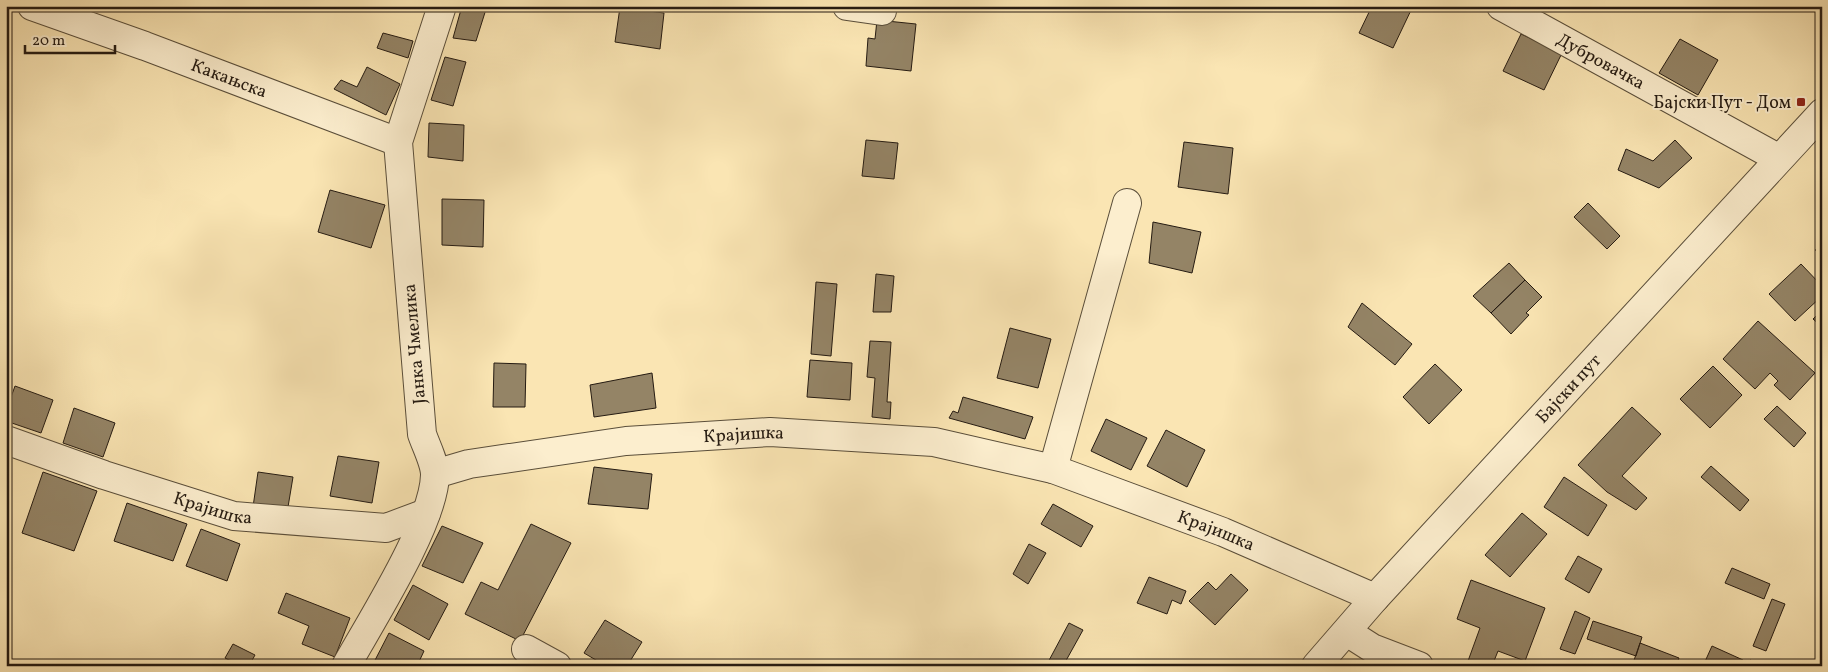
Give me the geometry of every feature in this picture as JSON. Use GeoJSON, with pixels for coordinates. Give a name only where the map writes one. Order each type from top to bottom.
{"type":"FeatureCollection","features":[{"type":"Feature","properties":{"kind":"street","name":"Какањска"},"geometry":{"type":"LineString","coordinates":[[32,6],[145,46],[398,142]]}},
{"type":"Feature","properties":{"kind":"street","name":"Јанка Чмелика"},"geometry":{"type":"LineString","coordinates":[[435,474],[422,434],[398,142],[442,6]]}},
{"type":"Feature","properties":{"kind":"street"},"geometry":{"type":"LineString","coordinates":[[847,6],[882,11]]}},
{"type":"Feature","properties":{"kind":"street","name":"Дубровачка"},"geometry":{"type":"LineString","coordinates":[[1501,6],[1778,158]]}},
{"type":"Feature","properties":{"kind":"street","name":"Бајски пут"},"geometry":{"type":"LineString","coordinates":[[1316,666],[1375,598],[1778,158],[1822,113]]}},
{"type":"Feature","properties":{"kind":"street"},"geometry":{"type":"LineString","coordinates":[[1052,470],[1127,202]]}},
{"type":"Feature","properties":{"kind":"street","name":"Крајишка"},"geometry":{"type":"LineString","coordinates":[[435,474],[469,464],[626,441],[770,432],[934,442],[1052,470],[1223,532],[1375,598]]}},
{"type":"Feature","properties":{"kind":"street","name":"Крајишка"},"geometry":{"type":"LineString","coordinates":[[6,440],[104,476],[234,516],[386,528],[426,513]]}},
{"type":"Feature","properties":{"kind":"street"},"geometry":{"type":"LineString","coordinates":[[346,666],[398,571],[426,513],[435,474]]}},
{"type":"Feature","properties":{"kind":"street"},"geometry":{"type":"LineString","coordinates":[[1347,632],[1372,648],[1420,666]]}},
{"type":"Feature","properties":{"kind":"street"},"geometry":{"type":"LineString","coordinates":[[526,650],[557,666]]}},
{"type":"Feature","properties":{"kind":"building"},"geometry":{"type":"Polygon","coordinates":[[[462,6],[487,6],[476,41],[453,38],[462,6]]]}},
{"type":"Feature","properties":{"kind":"building"},"geometry":{"type":"Polygon","coordinates":[[[1372,6],[1413,6],[1393,48],[1359,33],[1372,6]]]}},
{"type":"Feature","properties":{"kind":"building"},"geometry":{"type":"Polygon","coordinates":[[[620,7],[664,13],[660,49],[615,42],[620,7]]]}},
{"type":"Feature","properties":{"kind":"building"},"geometry":{"type":"Polygon","coordinates":[[[877,20],[916,24],[911,71],[866,66],[868,38],[875,39],[877,20]]]}},
{"type":"Feature","properties":{"kind":"building"},"geometry":{"type":"Polygon","coordinates":[[[383,33],[413,41],[408,58],[377,48],[383,33]]]}},
{"type":"Feature","properties":{"kind":"building"},"geometry":{"type":"Polygon","coordinates":[[[1521,34],[1562,53],[1544,90],[1503,71],[1521,34]]]}},
{"type":"Feature","properties":{"kind":"building"},"geometry":{"type":"Polygon","coordinates":[[[1680,39],[1718,60],[1698,95],[1659,73],[1680,39]]]}},
{"type":"Feature","properties":{"kind":"building"},"geometry":{"type":"Polygon","coordinates":[[[445,57],[466,62],[453,106],[431,100],[445,57]]]}},
{"type":"Feature","properties":{"kind":"building"},"geometry":{"type":"Polygon","coordinates":[[[367,67],[400,84],[386,115],[334,89],[341,80],[357,87],[367,67]]]}},
{"type":"Feature","properties":{"kind":"building"},"geometry":{"type":"Polygon","coordinates":[[[429,123],[464,125],[463,161],[428,157],[429,123]]]}},
{"type":"Feature","properties":{"kind":"building"},"geometry":{"type":"Polygon","coordinates":[[[866,140],[898,143],[894,179],[862,176],[866,140]]]}},
{"type":"Feature","properties":{"kind":"building"},"geometry":{"type":"Polygon","coordinates":[[[1675,140],[1692,158],[1659,188],[1618,170],[1626,149],[1653,161],[1675,140]]]}},
{"type":"Feature","properties":{"kind":"building"},"geometry":{"type":"Polygon","coordinates":[[[1184,142],[1233,148],[1228,194],[1178,187],[1184,142]]]}},
{"type":"Feature","properties":{"kind":"building"},"geometry":{"type":"Polygon","coordinates":[[[330,190],[385,205],[371,248],[318,232],[330,190]]]}},
{"type":"Feature","properties":{"kind":"building"},"geometry":{"type":"Polygon","coordinates":[[[442,199],[484,200],[483,247],[442,245],[442,199]]]}},
{"type":"Feature","properties":{"kind":"building"},"geometry":{"type":"Polygon","coordinates":[[[1588,203],[1620,236],[1607,249],[1574,217],[1588,203]]]}},
{"type":"Feature","properties":{"kind":"building"},"geometry":{"type":"Polygon","coordinates":[[[1153,222],[1201,232],[1192,273],[1149,263],[1153,222]]]}},
{"type":"Feature","properties":{"kind":"building"},"geometry":{"type":"Polygon","coordinates":[[[1822,244],[1822,257],[1815,250],[1822,244]]]}},
{"type":"Feature","properties":{"kind":"building"},"geometry":{"type":"Polygon","coordinates":[[[1509,263],[1525,280],[1491,313],[1473,296],[1509,263]]]}},
{"type":"Feature","properties":{"kind":"building"},"geometry":{"type":"Polygon","coordinates":[[[1801,264],[1822,286],[1822,296],[1795,321],[1769,294],[1801,264]]]}},
{"type":"Feature","properties":{"kind":"building"},"geometry":{"type":"Polygon","coordinates":[[[876,274],[894,276],[891,312],[873,312],[876,274]]]}},
{"type":"Feature","properties":{"kind":"building"},"geometry":{"type":"Polygon","coordinates":[[[1525,280],[1542,297],[1526,313],[1529,315],[1511,334],[1491,313],[1525,280]]]}},
{"type":"Feature","properties":{"kind":"building"},"geometry":{"type":"Polygon","coordinates":[[[816,282],[837,284],[831,356],[811,354],[816,282]]]}},
{"type":"Feature","properties":{"kind":"building"},"geometry":{"type":"Polygon","coordinates":[[[1362,303],[1412,344],[1395,365],[1348,327],[1362,303]]]}},
{"type":"Feature","properties":{"kind":"building"},"geometry":{"type":"Polygon","coordinates":[[[1822,310],[1822,327],[1813,319],[1822,310]]]}},
{"type":"Feature","properties":{"kind":"building"},"geometry":{"type":"Polygon","coordinates":[[[1758,321],[1815,373],[1790,400],[1774,385],[1778,381],[1770,373],[1755,389],[1723,359],[1758,321]]]}},
{"type":"Feature","properties":{"kind":"building"},"geometry":{"type":"Polygon","coordinates":[[[1010,328],[1051,339],[1038,388],[997,378],[1010,328]]]}},
{"type":"Feature","properties":{"kind":"building"},"geometry":{"type":"Polygon","coordinates":[[[870,341],[891,342],[887,402],[891,402],[890,419],[872,417],[875,378],[867,377],[870,341]]]}},
{"type":"Feature","properties":{"kind":"building"},"geometry":{"type":"Polygon","coordinates":[[[810,360],[852,363],[850,400],[807,397],[810,360]]]}},
{"type":"Feature","properties":{"kind":"building"},"geometry":{"type":"Polygon","coordinates":[[[494,363],[526,364],[525,407],[493,407],[494,363]]]}},
{"type":"Feature","properties":{"kind":"building"},"geometry":{"type":"Polygon","coordinates":[[[1435,364],[1462,390],[1429,424],[1403,397],[1435,364]]]}},
{"type":"Feature","properties":{"kind":"building"},"geometry":{"type":"Polygon","coordinates":[[[1713,366],[1742,395],[1710,428],[1680,399],[1713,366]]]}},
{"type":"Feature","properties":{"kind":"building"},"geometry":{"type":"Polygon","coordinates":[[[652,373],[656,408],[594,417],[590,385],[652,373]]]}},
{"type":"Feature","properties":{"kind":"building"},"geometry":{"type":"Polygon","coordinates":[[[15,386],[53,400],[41,433],[6,421],[6,411],[15,386]]]}},
{"type":"Feature","properties":{"kind":"building"},"geometry":{"type":"Polygon","coordinates":[[[963,397],[1033,417],[1025,439],[949,418],[953,411],[958,413],[963,397]]]}},
{"type":"Feature","properties":{"kind":"building"},"geometry":{"type":"Polygon","coordinates":[[[1777,406],[1806,433],[1794,447],[1764,419],[1777,406]]]}},
{"type":"Feature","properties":{"kind":"building"},"geometry":{"type":"Polygon","coordinates":[[[1632,407],[1661,434],[1622,476],[1647,498],[1636,510],[1607,492],[1578,465],[1632,407]]]}},
{"type":"Feature","properties":{"kind":"building"},"geometry":{"type":"Polygon","coordinates":[[[74,408],[115,423],[103,457],[63,443],[74,408]]]}},
{"type":"Feature","properties":{"kind":"building"},"geometry":{"type":"Polygon","coordinates":[[[1106,419],[1147,438],[1131,470],[1091,451],[1106,419]]]}},
{"type":"Feature","properties":{"kind":"building"},"geometry":{"type":"Polygon","coordinates":[[[1166,430],[1205,450],[1187,487],[1147,466],[1166,430]]]}},
{"type":"Feature","properties":{"kind":"building"},"geometry":{"type":"Polygon","coordinates":[[[338,456],[379,462],[372,503],[330,496],[338,456]]]}},
{"type":"Feature","properties":{"kind":"building"},"geometry":{"type":"Polygon","coordinates":[[[1711,466],[1749,500],[1740,511],[1701,477],[1711,466]]]}},
{"type":"Feature","properties":{"kind":"building"},"geometry":{"type":"Polygon","coordinates":[[[594,467],[652,474],[648,509],[588,504],[594,467]]]}},
{"type":"Feature","properties":{"kind":"building"},"geometry":{"type":"Polygon","coordinates":[[[43,472],[97,491],[74,551],[22,533],[43,472]]]}},
{"type":"Feature","properties":{"kind":"building"},"geometry":{"type":"Polygon","coordinates":[[[258,472],[293,477],[287,513],[253,507],[258,472]]]}},
{"type":"Feature","properties":{"kind":"building"},"geometry":{"type":"Polygon","coordinates":[[[1564,477],[1607,505],[1588,536],[1544,507],[1564,477]]]}},
{"type":"Feature","properties":{"kind":"building"},"geometry":{"type":"Polygon","coordinates":[[[127,503],[187,524],[173,561],[114,541],[127,503]]]}},
{"type":"Feature","properties":{"kind":"building"},"geometry":{"type":"Polygon","coordinates":[[[1053,504],[1093,526],[1081,547],[1041,524],[1053,504]]]}},
{"type":"Feature","properties":{"kind":"building"},"geometry":{"type":"Polygon","coordinates":[[[1522,513],[1547,534],[1510,577],[1485,555],[1522,513]]]}},
{"type":"Feature","properties":{"kind":"building"},"geometry":{"type":"Polygon","coordinates":[[[531,524],[571,543],[520,641],[465,614],[481,582],[498,590],[531,524]]]}},
{"type":"Feature","properties":{"kind":"building"},"geometry":{"type":"Polygon","coordinates":[[[442,526],[483,543],[463,583],[422,566],[442,526]]]}},
{"type":"Feature","properties":{"kind":"building"},"geometry":{"type":"Polygon","coordinates":[[[201,529],[240,544],[227,581],[186,566],[201,529]]]}},
{"type":"Feature","properties":{"kind":"building"},"geometry":{"type":"Polygon","coordinates":[[[1029,544],[1046,553],[1028,584],[1013,574],[1029,544]]]}},
{"type":"Feature","properties":{"kind":"building"},"geometry":{"type":"Polygon","coordinates":[[[1578,556],[1602,569],[1589,593],[1565,579],[1578,556]]]}},
{"type":"Feature","properties":{"kind":"building"},"geometry":{"type":"Polygon","coordinates":[[[1732,568],[1770,584],[1764,599],[1725,583],[1732,568]]]}},
{"type":"Feature","properties":{"kind":"building"},"geometry":{"type":"Polygon","coordinates":[[[1231,574],[1248,590],[1215,625],[1189,601],[1208,582],[1216,590],[1231,574]]]}},
{"type":"Feature","properties":{"kind":"building"},"geometry":{"type":"Polygon","coordinates":[[[1149,577],[1186,591],[1181,604],[1172,600],[1167,614],[1137,603],[1149,577]]]}},
{"type":"Feature","properties":{"kind":"building"},"geometry":{"type":"Polygon","coordinates":[[[1471,580],[1545,608],[1525,661],[1498,651],[1492,666],[1481,666],[1468,661],[1480,628],[1457,619],[1471,580]]]}},
{"type":"Feature","properties":{"kind":"building"},"geometry":{"type":"Polygon","coordinates":[[[413,585],[448,604],[429,640],[394,620],[413,585]]]}},
{"type":"Feature","properties":{"kind":"building"},"geometry":{"type":"Polygon","coordinates":[[[286,593],[350,618],[335,657],[302,644],[309,626],[278,613],[286,593]]]}},
{"type":"Feature","properties":{"kind":"building"},"geometry":{"type":"Polygon","coordinates":[[[1772,599],[1785,604],[1766,651],[1753,646],[1772,599]]]}},
{"type":"Feature","properties":{"kind":"building"},"geometry":{"type":"Polygon","coordinates":[[[1575,611],[1590,618],[1575,654],[1560,649],[1575,611]]]}},
{"type":"Feature","properties":{"kind":"building"},"geometry":{"type":"Polygon","coordinates":[[[605,620],[642,642],[627,666],[606,666],[584,653],[605,620]]]}},
{"type":"Feature","properties":{"kind":"building"},"geometry":{"type":"Polygon","coordinates":[[[1593,621],[1642,637],[1636,656],[1587,639],[1593,621]]]}},
{"type":"Feature","properties":{"kind":"building"},"geometry":{"type":"Polygon","coordinates":[[[1069,623],[1083,630],[1063,666],[1046,666],[1069,623]]]}},
{"type":"Feature","properties":{"kind":"building"},"geometry":{"type":"Polygon","coordinates":[[[389,633],[424,651],[417,666],[372,666],[389,633]]]}},
{"type":"Feature","properties":{"kind":"building"},"geometry":{"type":"Polygon","coordinates":[[[1640,643],[1679,658],[1676,666],[1632,666],[1640,643]]]}},
{"type":"Feature","properties":{"kind":"building"},"geometry":{"type":"Polygon","coordinates":[[[233,644],[255,655],[249,666],[241,666],[225,658],[233,644]]]}},
{"type":"Feature","properties":{"kind":"building"},"geometry":{"type":"Polygon","coordinates":[[[1712,646],[1743,660],[1740,666],[1703,666],[1712,646]]]}},
{"type":"Feature","properties":{"kind":"building"},"geometry":{"type":"Polygon","coordinates":[[[1750,660],[1768,666],[1748,666],[1750,660]]]}},
{"type":"Feature","properties":{"kind":"place","name":"Бајски Пут - Дом"},"geometry":{"type":"Point","coordinates":[1801,102]}}]}
